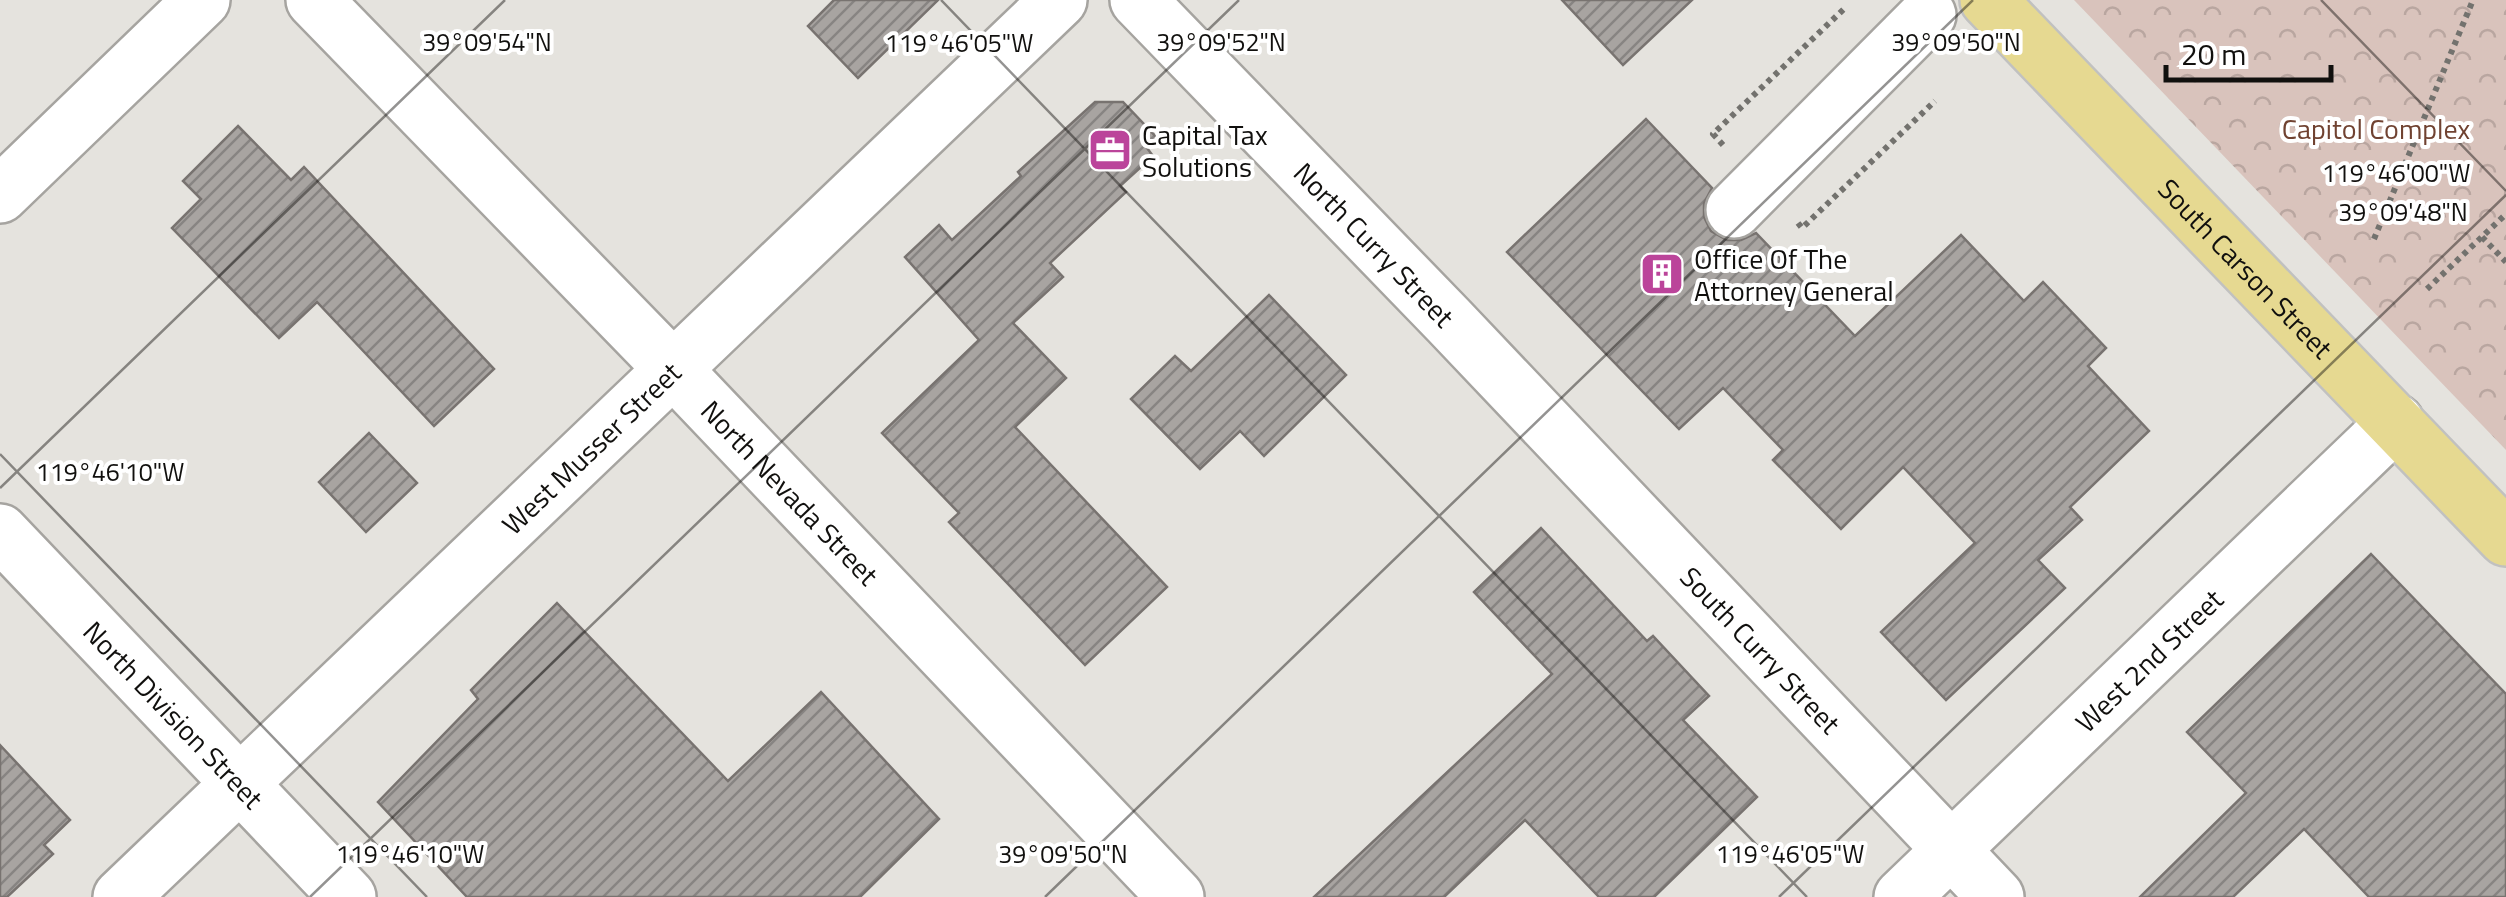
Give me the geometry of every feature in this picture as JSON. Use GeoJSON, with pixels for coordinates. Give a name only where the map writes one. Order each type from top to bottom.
{"type":"FeatureCollection","features":[{"type":"Feature","properties":{"kind":"main road","name":"South Carson Street"},"geometry":{"type":"LineString","coordinates":[[1988,0],[2506,538]]}},
{"type":"Feature","properties":{"kind":"street"},"geometry":{"type":"LineString","coordinates":[[0,195],[202,0]]}},
{"type":"Feature","properties":{"kind":"street","name":"North Nevada Street"},"geometry":{"type":"LineString","coordinates":[[314,0],[673,369],[1176,897]]}},
{"type":"Feature","properties":{"kind":"street","name":"West Musser Street"},"geometry":{"type":"LineString","coordinates":[[121,897],[1059,0]]}},
{"type":"Feature","properties":{"kind":"street","name":"North Curry Street"},"geometry":{"type":"LineString","coordinates":[[1138,0],[1526,404]]}},
{"type":"Feature","properties":{"kind":"street"},"geometry":{"type":"LineString","coordinates":[[1734,210],[1928,15]]}},
{"type":"Feature","properties":{"kind":"street","name":"South Curry Street"},"geometry":{"type":"LineString","coordinates":[[1526,404],[1996,897]]}},
{"type":"Feature","properties":{"kind":"street","name":"West 2nd Street"},"geometry":{"type":"LineString","coordinates":[[1902,897],[2396,422]]}},
{"type":"Feature","properties":{"kind":"street","name":"North Division Street"},"geometry":{"type":"LineString","coordinates":[[0,532],[348,897]]}},
{"type":"Feature","properties":{"kind":"path"},"geometry":{"type":"LineString","coordinates":[[2374,240],[2472,0]]}},
{"type":"Feature","properties":{"kind":"path"},"geometry":{"type":"LineString","coordinates":[[2427,289],[2506,214]]}},
{"type":"Feature","properties":{"kind":"path"},"geometry":{"type":"LineString","coordinates":[[2482,236],[2506,262]]}},
{"type":"Feature","properties":{"kind":"green space","name":"Capitol Complex"},"geometry":{"type":"Polygon","coordinates":[[[2074,0],[2506,0],[2506,450],[2074,0]]]}},
{"type":"Feature","properties":{"kind":"building"},"geometry":{"type":"Polygon","coordinates":[[[834,0],[938,0],[858,78],[808,26],[834,0]]]}},
{"type":"Feature","properties":{"kind":"building"},"geometry":{"type":"Polygon","coordinates":[[[1562,0],[1692,0],[1623,65],[1562,0]]]}},
{"type":"Feature","properties":{"kind":"building"},"geometry":{"type":"Polygon","coordinates":[[[1095,102],[1123,102],[1158,139],[1147,148],[1153,156],[1120,186],[1126,192],[1050,263],[1063,277],[1013,323],[1066,378],[1015,427],[1167,587],[1085,665],[949,522],[959,513],[882,433],[979,340],[905,257],[939,225],[952,240],[1021,176],[1018,172],[1095,102]]]}},
{"type":"Feature","properties":{"kind":"building"},"geometry":{"type":"Polygon","coordinates":[[[1646,119],[1712,188],[1704,203],[1704,217],[1711,231],[1727,240],[1741,240],[1756,233],[1855,336],[1961,235],[2024,301],[2043,282],[2106,348],[2088,366],[2149,431],[2070,507],[2082,520],[2038,560],[2065,588],[1946,700],[1881,632],[1975,543],[1903,467],[1841,529],[1773,460],[1783,450],[1723,388],[1679,429],[1507,252],[1646,119]]]}},
{"type":"Feature","properties":{"kind":"building"},"geometry":{"type":"Polygon","coordinates":[[[238,126],[291,180],[304,167],[494,369],[434,426],[317,302],[279,338],[172,228],[201,199],[183,181],[238,126]]]}},
{"type":"Feature","properties":{"kind":"building"},"geometry":{"type":"Polygon","coordinates":[[[1269,295],[1346,375],[1264,456],[1240,431],[1200,469],[1131,399],[1175,356],[1191,371],[1269,295]]]}},
{"type":"Feature","properties":{"kind":"building"},"geometry":{"type":"Polygon","coordinates":[[[369,433],[417,483],[366,532],[319,482],[369,433]]]}},
{"type":"Feature","properties":{"kind":"building"},"geometry":{"type":"Polygon","coordinates":[[[1541,528],[1647,641],[1653,636],[1709,696],[1683,720],[1757,797],[1654,897],[1599,897],[1525,820],[1444,897],[1314,897],[1552,674],[1474,592],[1541,528]]]}},
{"type":"Feature","properties":{"kind":"building"},"geometry":{"type":"Polygon","coordinates":[[[2371,554],[2506,694],[2506,897],[2369,897],[2304,829],[2233,897],[2140,897],[2246,793],[2187,732],[2371,554]]]}},
{"type":"Feature","properties":{"kind":"building"},"geometry":{"type":"Polygon","coordinates":[[[557,603],[728,781],[821,692],[939,819],[860,897],[467,897],[378,802],[478,699],[471,690],[557,603]]]}},
{"type":"Feature","properties":{"kind":"building"},"geometry":{"type":"Polygon","coordinates":[[[0,745],[70,820],[44,845],[53,854],[7,897],[0,897],[0,745]]]}},
{"type":"Feature","properties":{"kind":"place","name":"Capital Tax Solutions"},"geometry":{"type":"Point","coordinates":[1110,150]}},
{"type":"Feature","properties":{"kind":"place","name":"Office Of The Attorney General"},"geometry":{"type":"Point","coordinates":[1662,274]}}]}
